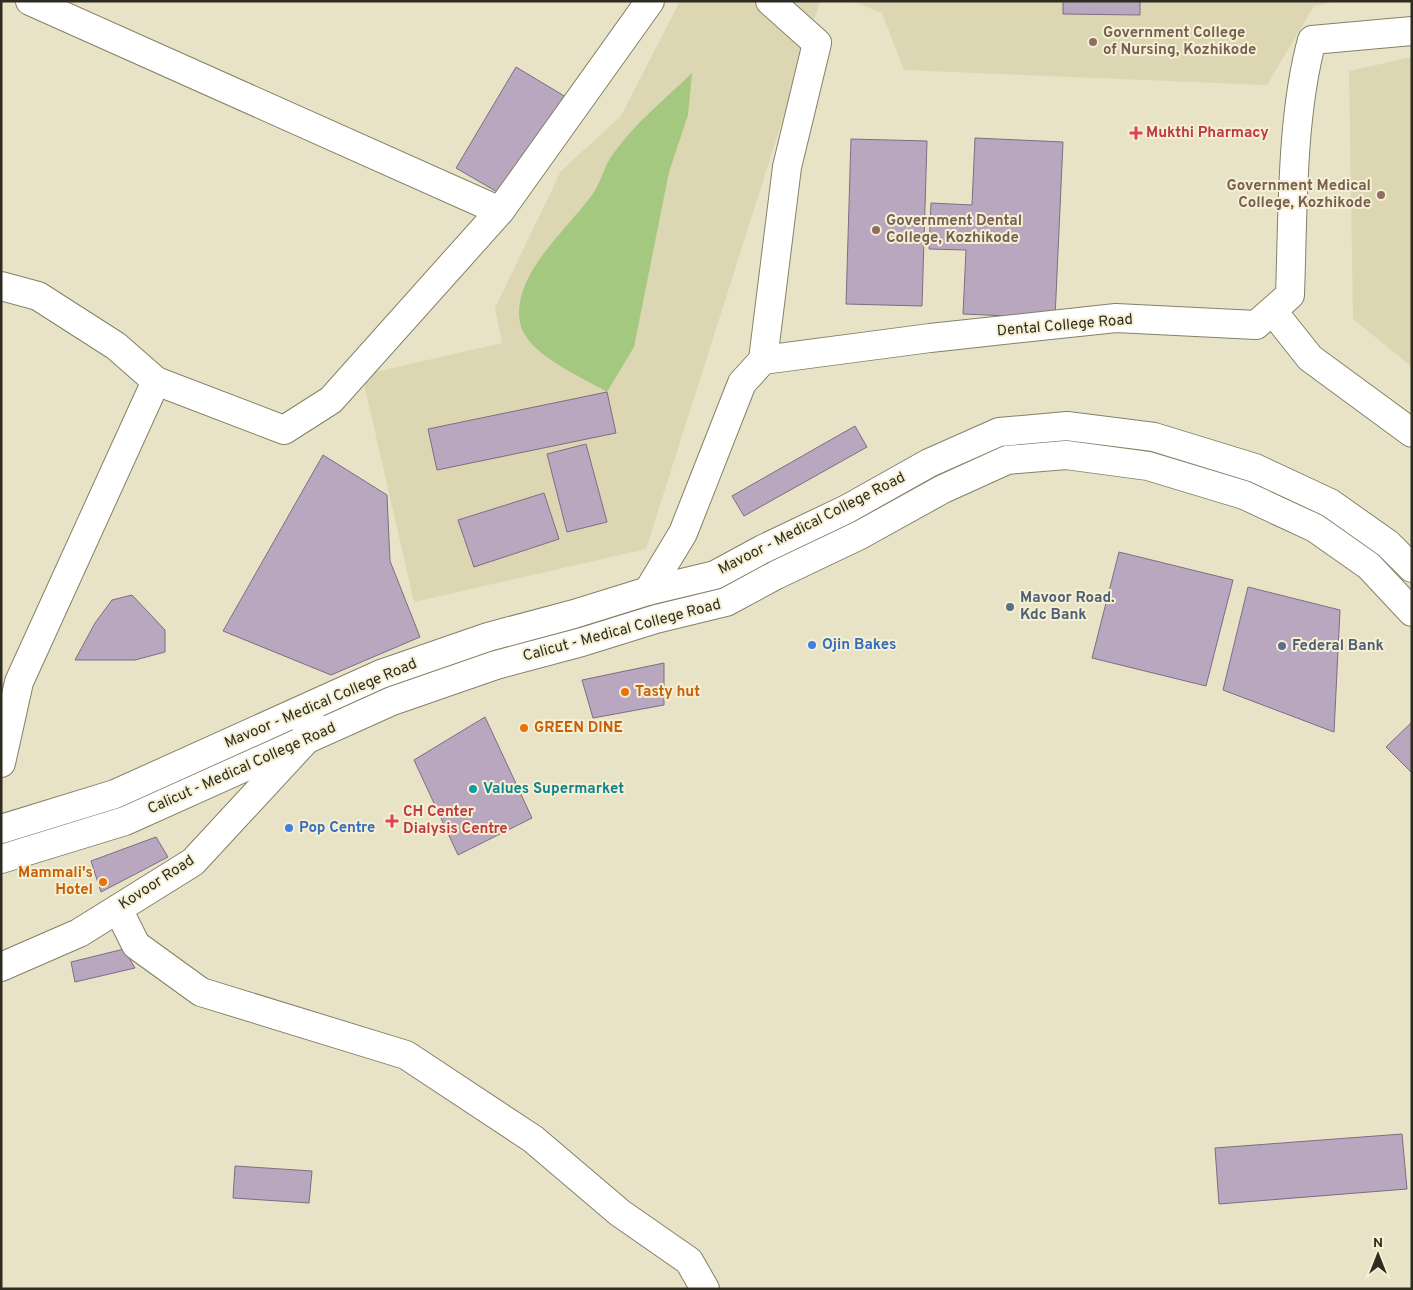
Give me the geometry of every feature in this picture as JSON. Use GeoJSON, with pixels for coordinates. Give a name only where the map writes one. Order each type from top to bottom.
{"type":"FeatureCollection","features":[{"type":"Feature","properties":{"kind":"street"},"geometry":{"type":"LineString","coordinates":[[30,1],[500,211]]}},
{"type":"Feature","properties":{"kind":"street"},"geometry":{"type":"LineString","coordinates":[[1,286],[38,296],[116,346],[156,381],[284,430],[331,400],[500,211],[650,1]]}},
{"type":"Feature","properties":{"kind":"street"},"geometry":{"type":"LineString","coordinates":[[648,591],[683,533],[742,384],[763,360],[786,167],[817,43],[770,1]]}},
{"type":"Feature","properties":{"kind":"street","name":"Dental College Road"},"geometry":{"type":"LineString","coordinates":[[763,360],[930,338],[1116,318],[1256,325],[1290,295],[1294,186],[1303,73],[1312,40],[1412,31]]}},
{"type":"Feature","properties":{"kind":"street"},"geometry":{"type":"LineString","coordinates":[[1270,313],[1279,319],[1310,358],[1412,433]]}},
{"type":"Feature","properties":{"kind":"street"},"geometry":{"type":"LineString","coordinates":[[1,763],[18,682],[156,381]]}},
{"type":"Feature","properties":{"kind":"street","name":"Mavoor - Medical College Road"},"geometry":{"type":"LineString","coordinates":[[1,829],[115,794],[381,674],[488,637],[574,614],[648,591],[715,575],[763,549],[847,509],[929,463],[999,432],[1067,426],[1154,437],[1255,468],[1330,502],[1388,544],[1412,568]]}},
{"type":"Feature","properties":{"kind":"street","name":"Calicut - Medical College Road"},"geometry":{"type":"LineString","coordinates":[[1,859],[125,821],[392,701],[496,665],[582,642],[656,619],[726,602],[776,575],[860,535],[943,489],[1007,460],[1066,455],[1148,466],[1244,495],[1315,528],[1369,566],[1412,612]]}},
{"type":"Feature","properties":{"kind":"street"},"geometry":{"type":"LineString","coordinates":[[305,741],[311,706]]}},
{"type":"Feature","properties":{"kind":"street","name":"Kovoor Road"},"geometry":{"type":"LineString","coordinates":[[1,966],[79,933],[193,862],[305,741]]}},
{"type":"Feature","properties":{"kind":"street"},"geometry":{"type":"LineString","coordinates":[[118,909],[136,945],[201,992],[406,1055],[533,1139],[620,1213],[689,1261],[705,1289]]}},
{"type":"Feature","properties":{"kind":"shaded area"},"geometry":{"type":"Polygon","coordinates":[[[680,1],[820,2],[646,549],[414,602],[362,375],[502,343],[495,308],[561,171],[621,116],[680,1]]]}},
{"type":"Feature","properties":{"kind":"shaded area","name":"Government College of Nursing, Kozhikode"},"geometry":{"type":"Polygon","coordinates":[[[851,1],[1337,1],[1314,6],[1267,85],[904,70],[882,13],[851,1]]]}},
{"type":"Feature","properties":{"kind":"shaded area","name":"Government Medical College, Kozhikode"},"geometry":{"type":"Polygon","coordinates":[[[1412,57],[1412,367],[1353,319],[1349,71],[1412,57]]]}},
{"type":"Feature","properties":{"kind":"green space"},"geometry":{"type":"Polygon","coordinates":[[[692,73],[688,115],[669,172],[634,347],[607,392],[556,364],[533,345],[524,334],[520,323],[519,305],[532,271],[543,254],[592,195],[610,159],[631,132],[692,73]]]}},
{"type":"Feature","properties":{"kind":"building"},"geometry":{"type":"Polygon","coordinates":[[[1063,1],[1140,1],[1140,15],[1063,14],[1063,1]]]}},
{"type":"Feature","properties":{"kind":"building"},"geometry":{"type":"Polygon","coordinates":[[[516,67],[571,100],[511,200],[456,168],[516,67]]]}},
{"type":"Feature","properties":{"kind":"building"},"geometry":{"type":"Polygon","coordinates":[[[975,138],[1063,142],[1055,318],[963,314],[966,250],[929,249],[931,203],[972,205],[975,138]]]}},
{"type":"Feature","properties":{"kind":"building"},"geometry":{"type":"Polygon","coordinates":[[[851,139],[927,141],[922,306],[846,304],[851,139]]]}},
{"type":"Feature","properties":{"kind":"building"},"geometry":{"type":"Polygon","coordinates":[[[607,392],[616,433],[437,470],[428,429],[607,392]]]}},
{"type":"Feature","properties":{"kind":"building"},"geometry":{"type":"Polygon","coordinates":[[[855,426],[867,447],[744,516],[732,496],[855,426]]]}},
{"type":"Feature","properties":{"kind":"building"},"geometry":{"type":"Polygon","coordinates":[[[586,444],[607,522],[567,532],[547,454],[586,444]]]}},
{"type":"Feature","properties":{"kind":"building"},"geometry":{"type":"Polygon","coordinates":[[[323,455],[387,495],[390,561],[420,637],[331,675],[223,631],[323,455]]]}},
{"type":"Feature","properties":{"kind":"building"},"geometry":{"type":"Polygon","coordinates":[[[544,493],[559,539],[474,567],[458,520],[544,493]]]}},
{"type":"Feature","properties":{"kind":"building"},"geometry":{"type":"Polygon","coordinates":[[[1119,552],[1233,580],[1206,686],[1092,658],[1119,552]]]}},
{"type":"Feature","properties":{"kind":"building"},"geometry":{"type":"Polygon","coordinates":[[[1248,587],[1340,610],[1334,732],[1223,690],[1248,587]]]}},
{"type":"Feature","properties":{"kind":"building"},"geometry":{"type":"Polygon","coordinates":[[[132,595],[165,630],[165,652],[135,660],[75,660],[95,623],[112,600],[132,595]]]}},
{"type":"Feature","properties":{"kind":"building","name":"Tasty hut"},"geometry":{"type":"Polygon","coordinates":[[[664,663],[664,705],[593,718],[582,680],[664,663]]]}},
{"type":"Feature","properties":{"kind":"building","name":"Values Supermarket"},"geometry":{"type":"Polygon","coordinates":[[[485,717],[532,818],[458,855],[414,760],[485,717]]]}},
{"type":"Feature","properties":{"kind":"building"},"geometry":{"type":"Polygon","coordinates":[[[1412,722],[1412,773],[1386,747],[1412,722]]]}},
{"type":"Feature","properties":{"kind":"building"},"geometry":{"type":"Polygon","coordinates":[[[156,837],[168,857],[101,892],[91,861],[156,837]]]}},
{"type":"Feature","properties":{"kind":"building"},"geometry":{"type":"Polygon","coordinates":[[[124,949],[135,968],[75,982],[71,962],[124,949]]]}},
{"type":"Feature","properties":{"kind":"building"},"geometry":{"type":"Polygon","coordinates":[[[1402,1134],[1407,1189],[1219,1204],[1215,1148],[1402,1134]]]}},
{"type":"Feature","properties":{"kind":"building"},"geometry":{"type":"Polygon","coordinates":[[[235,1166],[312,1171],[309,1203],[233,1198],[235,1166]]]}},
{"type":"Feature","properties":{"kind":"place","name":"Government College of Nursing, Kozhikode"},"geometry":{"type":"Point","coordinates":[1093,42]}},
{"type":"Feature","properties":{"kind":"place","name":"Mukthi Pharmacy"},"geometry":{"type":"Point","coordinates":[1136,133]}},
{"type":"Feature","properties":{"kind":"place","name":"Government Medical College, Kozhikode"},"geometry":{"type":"Point","coordinates":[1381,195]}},
{"type":"Feature","properties":{"kind":"place","name":"Government Dental College, Kozhikode"},"geometry":{"type":"Point","coordinates":[876,230]}},
{"type":"Feature","properties":{"kind":"place","name":"Mavoor Road. Kdc Bank"},"geometry":{"type":"Point","coordinates":[1010,607]}},
{"type":"Feature","properties":{"kind":"place","name":"Ojin Bakes"},"geometry":{"type":"Point","coordinates":[812,645]}},
{"type":"Feature","properties":{"kind":"place","name":"Federal Bank"},"geometry":{"type":"Point","coordinates":[1282,646]}},
{"type":"Feature","properties":{"kind":"place","name":"Tasty hut"},"geometry":{"type":"Point","coordinates":[625,692]}},
{"type":"Feature","properties":{"kind":"place","name":"GREEN DINE"},"geometry":{"type":"Point","coordinates":[524,728]}},
{"type":"Feature","properties":{"kind":"place","name":"Values Supermarket"},"geometry":{"type":"Point","coordinates":[473,789]}},
{"type":"Feature","properties":{"kind":"place","name":"CH Center Dialysis Centre"},"geometry":{"type":"Point","coordinates":[392,821]}},
{"type":"Feature","properties":{"kind":"place","name":"Pop Centre"},"geometry":{"type":"Point","coordinates":[289,828]}},
{"type":"Feature","properties":{"kind":"place","name":"Mammali's Hotel"},"geometry":{"type":"Point","coordinates":[103,882]}}]}
